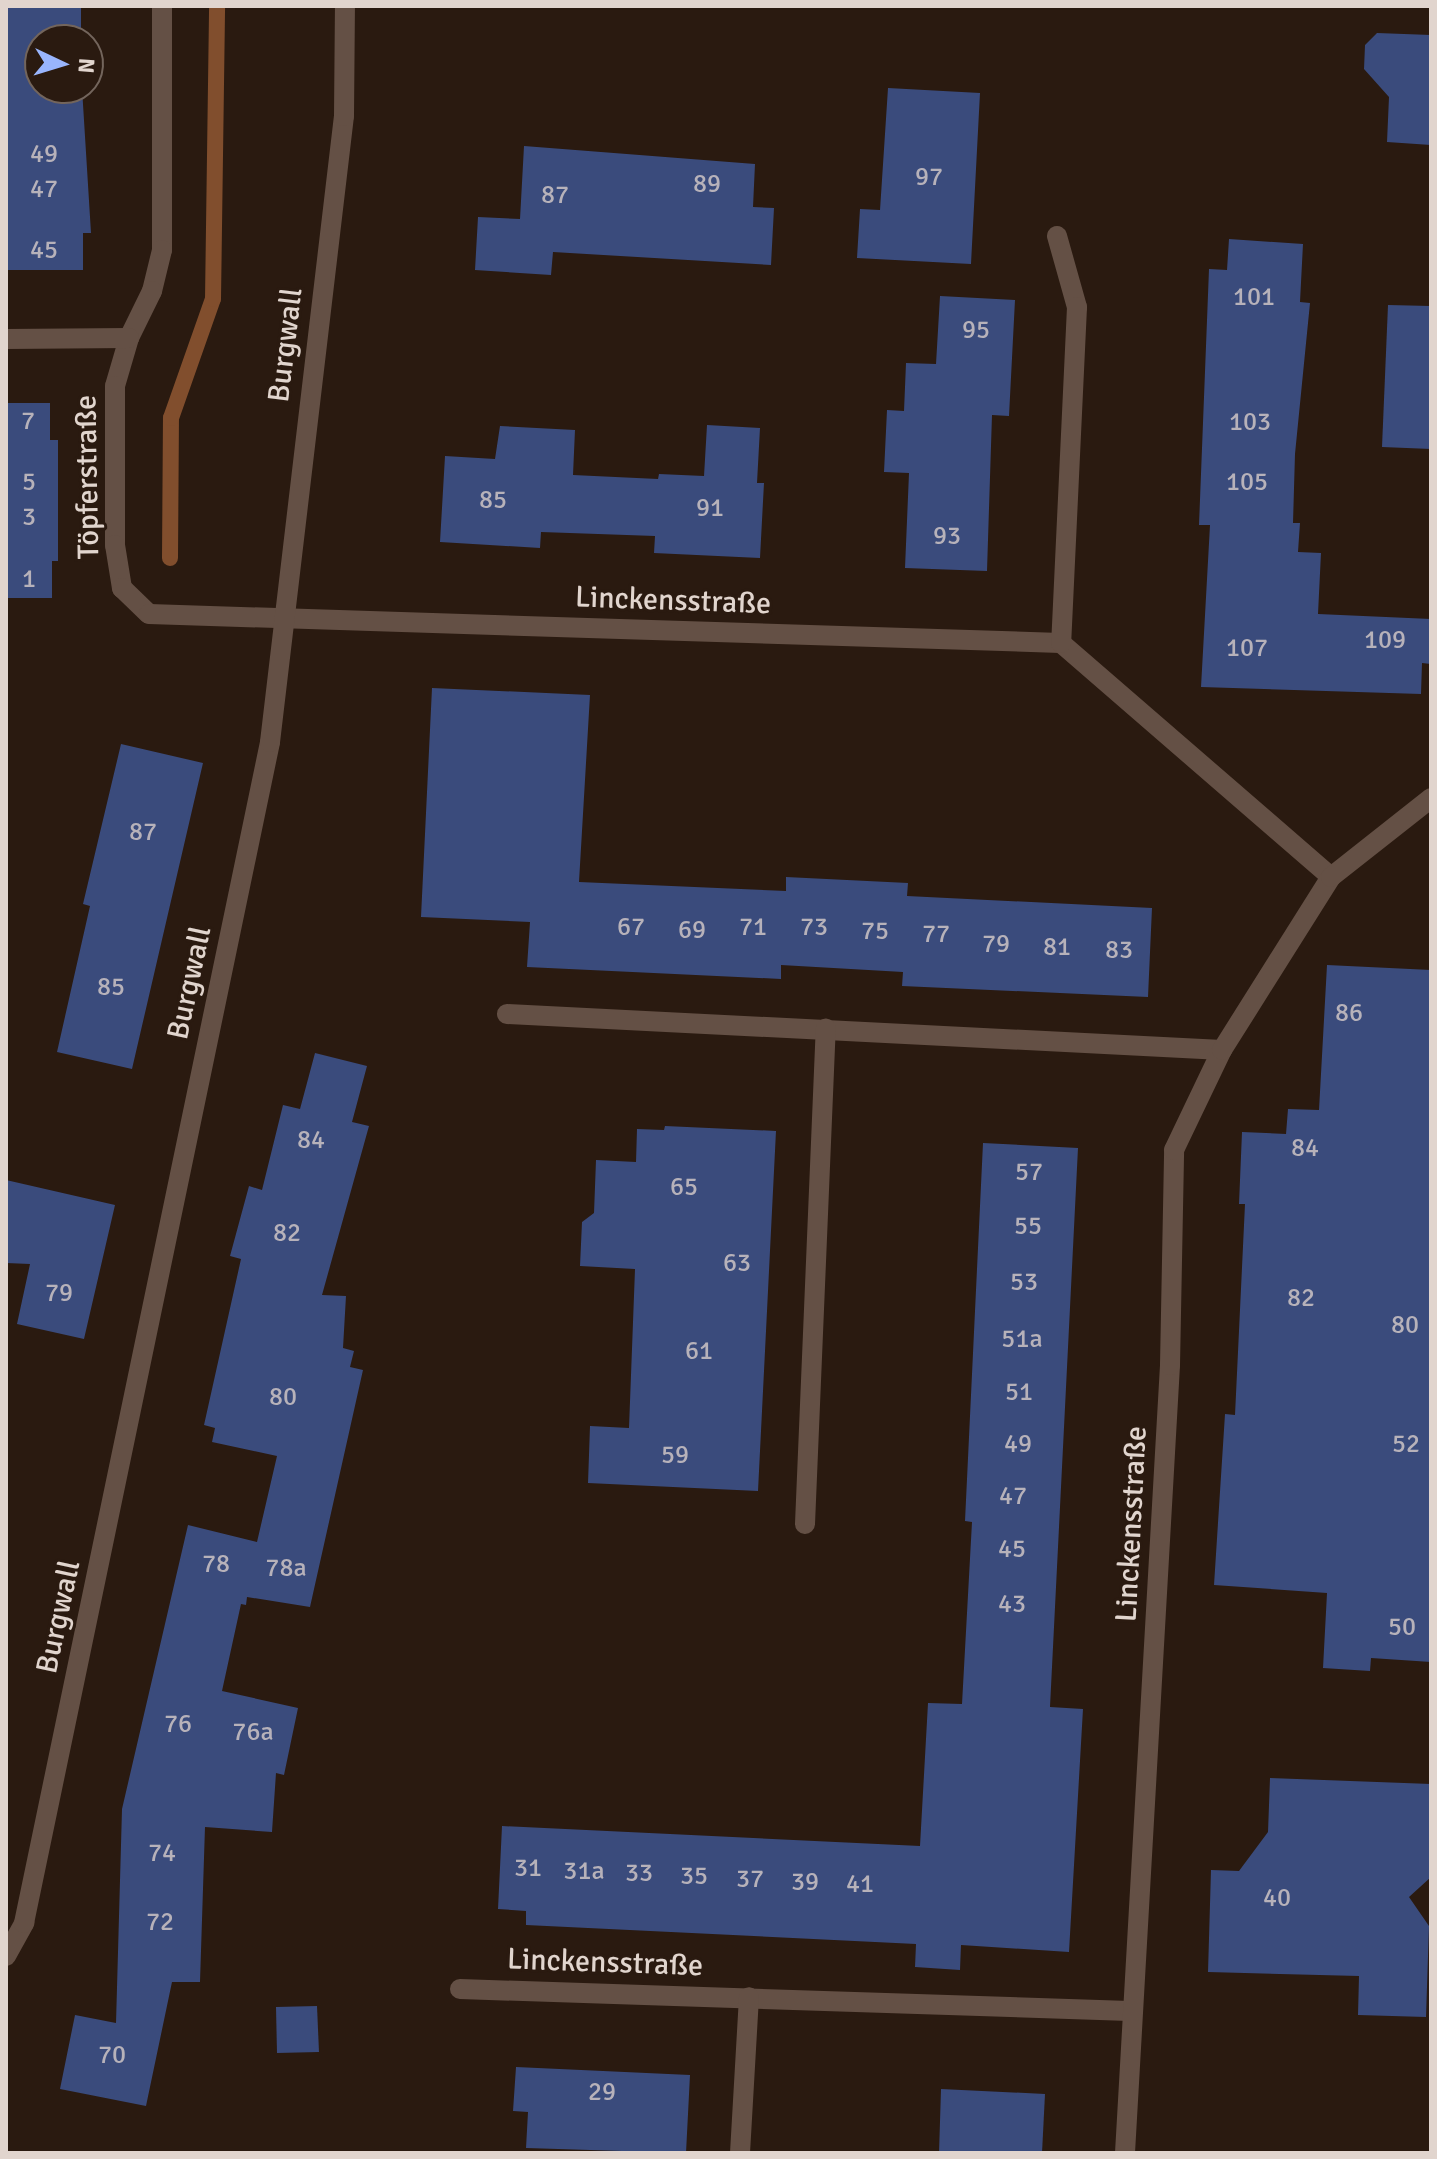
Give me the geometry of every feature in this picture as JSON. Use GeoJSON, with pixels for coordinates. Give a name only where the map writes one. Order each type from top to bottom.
{"type":"FeatureCollection","features":[{"type":"Feature","properties":{"kind":"street","name":"Töpferstraße"},"geometry":{"type":"LineString","coordinates":[[162,6],[162,250],[152,291],[129,338],[115,386],[115,545],[122,588],[149,614],[284,619]]}},
{"type":"Feature","properties":{"kind":"street","name":"Burgwall"},"geometry":{"type":"LineString","coordinates":[[6,1956],[24,1923],[132,1420],[270,742],[344,116],[345,6]]}},
{"type":"Feature","properties":{"kind":"street"},"geometry":{"type":"LineString","coordinates":[[1057,236],[1077,307],[1061,643],[1331,877]]}},
{"type":"Feature","properties":{"kind":"street"},"geometry":{"type":"LineString","coordinates":[[6,339],[129,338]]}},
{"type":"Feature","properties":{"kind":"street","name":"Linckensstraße"},"geometry":{"type":"LineString","coordinates":[[284,619],[1061,643]]}},
{"type":"Feature","properties":{"kind":"street","name":"Linckensstraße"},"geometry":{"type":"LineString","coordinates":[[1125,2153],[1130,2011],[1161,1551],[1174,1150],[1222,1050],[1331,877],[1431,798]]}},
{"type":"Feature","properties":{"kind":"street"},"geometry":{"type":"LineString","coordinates":[[507,1014],[1222,1050]]}},
{"type":"Feature","properties":{"kind":"street"},"geometry":{"type":"LineString","coordinates":[[805,1524],[826,1028]]}},
{"type":"Feature","properties":{"kind":"street","name":"Linckensstraße"},"geometry":{"type":"LineString","coordinates":[[460,1989],[1130,2011]]}},
{"type":"Feature","properties":{"kind":"street"},"geometry":{"type":"LineString","coordinates":[[740,2153],[749,1997]]}},
{"type":"Feature","properties":{"kind":"building"},"geometry":{"type":"Polygon","coordinates":[[[6,6],[81,6],[81,24],[24,24],[24,104],[83,104],[91,233],[83,233],[83,270],[6,270],[6,6]]]}},
{"type":"Feature","properties":{"kind":"building"},"geometry":{"type":"Polygon","coordinates":[[[1377,33],[1431,35],[1431,145],[1387,142],[1389,97],[1364,69],[1365,45],[1377,33]]]}},
{"type":"Feature","properties":{"kind":"building"},"geometry":{"type":"Polygon","coordinates":[[[888,88],[980,93],[971,264],[857,258],[860,209],[880,210],[888,88]]]}},
{"type":"Feature","properties":{"kind":"building"},"geometry":{"type":"Polygon","coordinates":[[[524,146],[755,164],[753,207],[774,208],[771,265],[553,252],[551,275],[475,270],[478,217],[520,219],[524,146]]]}},
{"type":"Feature","properties":{"kind":"building"},"geometry":{"type":"Polygon","coordinates":[[[1229,239],[1303,244],[1300,302],[1310,303],[1295,454],[1293,523],[1300,523],[1298,552],[1321,553],[1318,614],[1431,619],[1431,664],[1422,663],[1421,694],[1201,687],[1210,525],[1199,525],[1209,269],[1227,270],[1229,239]]]}},
{"type":"Feature","properties":{"kind":"building"},"geometry":{"type":"Polygon","coordinates":[[[940,296],[1015,300],[1009,416],[992,415],[987,571],[905,568],[909,473],[884,472],[887,410],[904,411],[906,363],[936,364],[940,296]]]}},
{"type":"Feature","properties":{"kind":"building"},"geometry":{"type":"Polygon","coordinates":[[[1388,305],[1431,306],[1431,449],[1382,447],[1388,305]]]}},
{"type":"Feature","properties":{"kind":"building"},"geometry":{"type":"Polygon","coordinates":[[[6,403],[50,403],[50,440],[58,440],[58,561],[52,561],[52,598],[6,598],[6,403]]]}},
{"type":"Feature","properties":{"kind":"building"},"geometry":{"type":"Polygon","coordinates":[[[707,425],[760,428],[757,483],[764,483],[760,558],[654,553],[655,536],[541,532],[540,548],[440,542],[445,456],[495,459],[500,426],[575,430],[573,475],[658,479],[659,474],[704,476],[707,425]]]}},
{"type":"Feature","properties":{"kind":"building"},"geometry":{"type":"Polygon","coordinates":[[[432,688],[590,695],[579,882],[786,891],[786,877],[908,883],[907,896],[1152,908],[1148,997],[902,986],[903,972],[781,965],[781,979],[527,967],[530,922],[421,917],[432,688]]]}},
{"type":"Feature","properties":{"kind":"building"},"geometry":{"type":"Polygon","coordinates":[[[121,744],[203,763],[132,1069],[57,1052],[90,906],[83,904],[121,744]]]}},
{"type":"Feature","properties":{"kind":"building"},"geometry":{"type":"Polygon","coordinates":[[[1327,965],[1431,970],[1431,1662],[1371,1658],[1370,1671],[1323,1668],[1327,1593],[1214,1585],[1225,1414],[1235,1415],[1245,1204],[1239,1204],[1242,1132],[1286,1134],[1288,1109],[1319,1110],[1327,965]]]}},
{"type":"Feature","properties":{"kind":"building"},"geometry":{"type":"Polygon","coordinates":[[[315,1053],[367,1066],[352,1122],[369,1126],[322,1295],[346,1296],[343,1348],[354,1351],[350,1367],[363,1370],[310,1607],[247,1597],[246,1605],[241,1604],[222,1691],[298,1708],[284,1775],[276,1773],[272,1832],[205,1827],[200,1982],[172,1982],[146,2106],[60,2089],[75,2015],[116,2023],[122,1809],[188,1525],[257,1542],[277,1456],[212,1442],[215,1428],[204,1425],[241,1259],[230,1256],[249,1186],[262,1190],[283,1105],[300,1109],[315,1053]]]}},
{"type":"Feature","properties":{"kind":"building"},"geometry":{"type":"Polygon","coordinates":[[[665,1126],[776,1131],[758,1491],[588,1483],[590,1426],[629,1428],[635,1269],[580,1266],[582,1222],[594,1213],[596,1160],[636,1162],[637,1129],[664,1130],[665,1126]]]}},
{"type":"Feature","properties":{"kind":"building"},"geometry":{"type":"Polygon","coordinates":[[[983,1143],[1078,1148],[1050,1707],[1083,1709],[1069,1952],[961,1945],[960,1970],[915,1967],[916,1944],[526,1925],[526,1911],[498,1909],[502,1826],[920,1846],[928,1703],[962,1704],[972,1522],[965,1521],[983,1143]]]}},
{"type":"Feature","properties":{"kind":"building"},"geometry":{"type":"Polygon","coordinates":[[[6,1180],[115,1205],[84,1339],[17,1324],[30,1264],[6,1263],[6,1180]]]}},
{"type":"Feature","properties":{"kind":"building"},"geometry":{"type":"Polygon","coordinates":[[[1270,1778],[1431,1784],[1431,1877],[1409,1897],[1429,1926],[1426,2017],[1358,2015],[1359,1976],[1208,1972],[1211,1870],[1239,1871],[1268,1832],[1270,1778]]]}},
{"type":"Feature","properties":{"kind":"building"},"geometry":{"type":"Polygon","coordinates":[[[317,2006],[319,2052],[277,2053],[276,2007],[317,2006]]]}},
{"type":"Feature","properties":{"kind":"building"},"geometry":{"type":"Polygon","coordinates":[[[516,2067],[690,2075],[686,2153],[526,2148],[528,2112],[513,2111],[516,2067]]]}},
{"type":"Feature","properties":{"kind":"building"},"geometry":{"type":"Polygon","coordinates":[[[941,2089],[1045,2094],[1042,2153],[939,2153],[941,2089]]]}},
{"type":"Feature","properties":{"kind":"waterway"},"geometry":{"type":"LineString","coordinates":[[170,558],[171,418],[213,299],[217,6]]}}]}
